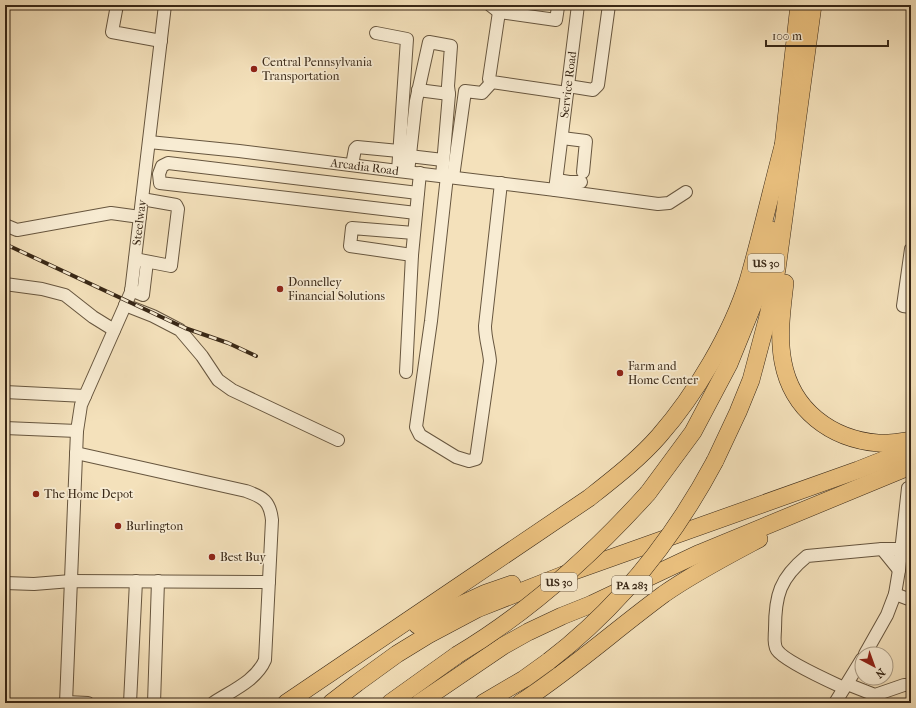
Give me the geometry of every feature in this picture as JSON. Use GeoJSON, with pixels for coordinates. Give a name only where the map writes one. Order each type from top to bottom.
{"type":"FeatureCollection","features":[{"type":"Feature","properties":{"kind":"highway","name":"US 30"},"geometry":{"type":"LineString","coordinates":[[483,703],[524,679],[549,661],[592,626],[618,598],[651,560],[687,510],[715,461],[738,412],[751,380],[765,332],[777,269],[799,5]]}},
{"type":"Feature","properties":{"kind":"highway","name":"US 30"},"geometry":{"type":"LineString","coordinates":[[390,703],[457,655],[505,624],[558,583],[626,518],[648,494],[676,456],[705,410],[729,364],[764,275],[775,208],[788,151],[813,5]]}},
{"type":"Feature","properties":{"kind":"highway"},"geometry":{"type":"LineString","coordinates":[[788,151],[795,199],[780,322],[782,361],[786,378],[794,394],[805,409],[816,420],[844,436],[879,443],[895,443],[911,440]]}},
{"type":"Feature","properties":{"kind":"highway"},"geometry":{"type":"LineString","coordinates":[[286,703],[589,498],[632,463],[659,436],[696,386],[728,329],[747,282],[788,151]]}},
{"type":"Feature","properties":{"kind":"highway","name":"PA 283"},"geometry":{"type":"LineString","coordinates":[[331,703],[376,668],[428,635],[477,610],[563,575],[858,470],[911,449]]}},
{"type":"Feature","properties":{"kind":"highway","name":"PA 283"},"geometry":{"type":"LineString","coordinates":[[419,703],[503,646],[535,629],[700,553],[911,466]]}},
{"type":"Feature","properties":{"kind":"highway"},"geometry":{"type":"LineString","coordinates":[[520,703],[583,658],[665,593],[723,558],[857,489]]}},
{"type":"Feature","properties":{"kind":"highway"},"geometry":{"type":"LineString","coordinates":[[354,656],[427,619],[486,593],[524,580],[563,575]]}},
{"type":"Feature","properties":{"kind":"street"},"geometry":{"type":"LineString","coordinates":[[117,5],[112,32],[161,41]]}},
{"type":"Feature","properties":{"kind":"street","name":"Steelway"},"geometry":{"type":"LineString","coordinates":[[66,702],[77,431],[83,400],[131,290],[165,5]]}},
{"type":"Feature","properties":{"kind":"street"},"geometry":{"type":"LineString","coordinates":[[492,82],[593,90],[598,85],[609,5]]}},
{"type":"Feature","properties":{"kind":"street"},"geometry":{"type":"LineString","coordinates":[[492,82],[489,79],[495,9],[556,20],[558,6],[578,7]]}},
{"type":"Feature","properties":{"kind":"street","name":"Service Road"},"geometry":{"type":"LineString","coordinates":[[556,185],[578,7]]}},
{"type":"Feature","properties":{"kind":"street"},"geometry":{"type":"LineString","coordinates":[[376,33],[407,39],[404,153],[409,172],[418,193],[412,254],[406,372]]}},
{"type":"Feature","properties":{"kind":"street"},"geometry":{"type":"LineString","coordinates":[[404,153],[429,42],[451,46],[448,86],[449,94],[443,160],[447,176]]}},
{"type":"Feature","properties":{"kind":"street"},"geometry":{"type":"LineString","coordinates":[[492,82],[482,92],[465,91],[447,176],[431,321],[416,427],[420,435],[456,457],[469,461],[476,459],[490,361],[489,345],[485,335],[485,326],[501,183]]}},
{"type":"Feature","properties":{"kind":"street"},"geometry":{"type":"LineString","coordinates":[[418,90],[449,94]]}},
{"type":"Feature","properties":{"kind":"street"},"geometry":{"type":"LineString","coordinates":[[556,185],[582,177],[586,141],[562,138]]}},
{"type":"Feature","properties":{"kind":"street","name":"Arcadia Road"},"geometry":{"type":"LineString","coordinates":[[149,142],[204,147],[501,183],[556,185]]}},
{"type":"Feature","properties":{"kind":"street"},"geometry":{"type":"LineString","coordinates":[[203,167],[204,147]]}},
{"type":"Feature","properties":{"kind":"street"},"geometry":{"type":"LineString","coordinates":[[352,165],[355,149],[357,147],[443,160]]}},
{"type":"Feature","properties":{"kind":"street"},"geometry":{"type":"LineString","coordinates":[[160,183],[159,174],[162,166],[168,163],[418,193]]}},
{"type":"Feature","properties":{"kind":"street"},"geometry":{"type":"LineString","coordinates":[[144,180],[416,213]]}},
{"type":"Feature","properties":{"kind":"street"},"geometry":{"type":"LineString","coordinates":[[556,185],[658,204],[669,203],[686,192]]}},
{"type":"Feature","properties":{"kind":"street"},"geometry":{"type":"LineString","coordinates":[[135,259],[171,266],[178,209],[176,205],[142,199]]}},
{"type":"Feature","properties":{"kind":"street"},"geometry":{"type":"LineString","coordinates":[[5,225],[17,230],[111,213],[140,217]]}},
{"type":"Feature","properties":{"kind":"street"},"geometry":{"type":"LineString","coordinates":[[412,254],[350,246],[352,228],[414,233]]}},
{"type":"Feature","properties":{"kind":"street"},"geometry":{"type":"LineString","coordinates":[[911,249],[903,306],[911,307]]}},
{"type":"Feature","properties":{"kind":"street"},"geometry":{"type":"LineString","coordinates":[[131,290],[143,294],[147,262]]}},
{"type":"Feature","properties":{"kind":"street"},"geometry":{"type":"LineString","coordinates":[[5,284],[42,289],[65,295],[93,317],[114,330]]}},
{"type":"Feature","properties":{"kind":"street"},"geometry":{"type":"LineString","coordinates":[[125,305],[153,316],[180,330],[202,356],[218,380],[232,390],[338,440]]}},
{"type":"Feature","properties":{"kind":"street"},"geometry":{"type":"LineString","coordinates":[[5,392],[83,400]]}},
{"type":"Feature","properties":{"kind":"street"},"geometry":{"type":"LineString","coordinates":[[5,428],[77,431]]}},
{"type":"Feature","properties":{"kind":"street"},"geometry":{"type":"LineString","coordinates":[[76,453],[246,491],[258,495],[269,506],[272,520],[266,654],[262,667],[248,680],[213,703]]}},
{"type":"Feature","properties":{"kind":"street"},"geometry":{"type":"LineString","coordinates":[[870,646],[887,615],[895,594],[899,570],[906,549],[908,488]]}},
{"type":"Feature","properties":{"kind":"street"},"geometry":{"type":"LineString","coordinates":[[906,549],[882,549],[807,556],[791,572],[782,584],[779,591],[775,617],[775,645],[780,654],[810,672],[877,699],[904,685],[911,685]]}},
{"type":"Feature","properties":{"kind":"street"},"geometry":{"type":"LineString","coordinates":[[882,549],[899,570]]}},
{"type":"Feature","properties":{"kind":"street"},"geometry":{"type":"LineString","coordinates":[[5,583],[40,584],[71,581],[269,582]]}},
{"type":"Feature","properties":{"kind":"street"},"geometry":{"type":"LineString","coordinates":[[130,703],[136,581]]}},
{"type":"Feature","properties":{"kind":"street"},"geometry":{"type":"LineString","coordinates":[[154,703],[158,581]]}},
{"type":"Feature","properties":{"kind":"street"},"geometry":{"type":"LineString","coordinates":[[895,594],[911,600]]}},
{"type":"Feature","properties":{"kind":"street"},"geometry":{"type":"LineString","coordinates":[[835,703],[854,672]]}},
{"type":"Feature","properties":{"kind":"street"},"geometry":{"type":"LineString","coordinates":[[66,702],[88,703]]}},
{"type":"Feature","properties":{"kind":"railway"},"geometry":{"type":"LineString","coordinates":[[5,244],[185,328],[228,343],[256,356]]}},
{"type":"Feature","properties":{"kind":"place","name":"Central Pennsylvania Transportation"},"geometry":{"type":"Point","coordinates":[254,69]}},
{"type":"Feature","properties":{"kind":"place","name":"Donnelley Financial Solutions"},"geometry":{"type":"Point","coordinates":[280,289]}},
{"type":"Feature","properties":{"kind":"place","name":"Farm and Home Center"},"geometry":{"type":"Point","coordinates":[620,373]}},
{"type":"Feature","properties":{"kind":"place","name":"The Home Depot"},"geometry":{"type":"Point","coordinates":[36,494]}},
{"type":"Feature","properties":{"kind":"place","name":"Burlington"},"geometry":{"type":"Point","coordinates":[118,526]}},
{"type":"Feature","properties":{"kind":"place","name":"Best Buy"},"geometry":{"type":"Point","coordinates":[212,557]}}]}
